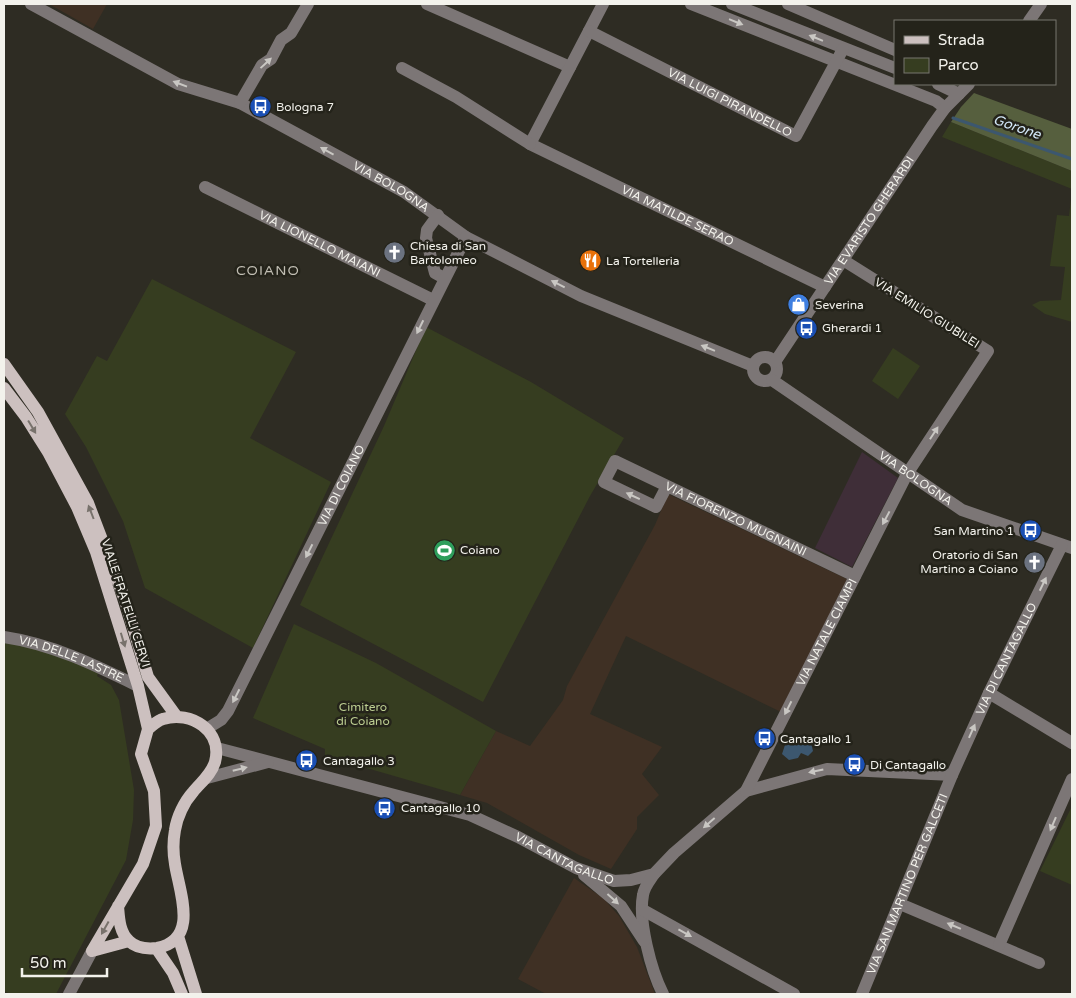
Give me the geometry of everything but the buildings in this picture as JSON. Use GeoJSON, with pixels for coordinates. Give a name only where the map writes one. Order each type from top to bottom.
{"type":"FeatureCollection","features":[{"type":"Feature","properties":{"kind":"main road","name":"VIALE FRATELLI CERVI"},"geometry":{"type":"LineString","coordinates":[[4,364],[38,412],[88,504],[125,600],[148,677],[177,716]]}},
{"type":"Feature","properties":{"kind":"main road","name":"VIALE FRATELLI CERVI"},"geometry":{"type":"LineString","coordinates":[[4,388],[26,417],[77,507],[110,592],[138,686],[148,729],[141,754],[154,792],[156,826],[143,864],[92,950]]}},
{"type":"Feature","properties":{"kind":"main road"},"geometry":{"type":"LineString","coordinates":[[118,906],[120,926],[128,941],[142,948],[156,948],[178,936],[184,925],[185,914],[174,863],[175,828],[182,810],[192,793],[207,778],[215,763],[217,748],[208,728],[195,720],[177,716],[162,719],[148,729]]}},
{"type":"Feature","properties":{"kind":"main road"},"geometry":{"type":"LineString","coordinates":[[178,936],[196,994]]}},
{"type":"Feature","properties":{"kind":"main road"},"geometry":{"type":"LineString","coordinates":[[92,950],[128,941]]}},
{"type":"Feature","properties":{"kind":"main road"},"geometry":{"type":"LineString","coordinates":[[156,948],[173,972],[182,994]]}},
{"type":"Feature","properties":{"kind":"street","name":"VIA BOLOGNA"},"geometry":{"type":"LineString","coordinates":[[31,4],[178,84],[240,103],[404,192],[466,237],[581,296],[753,366],[756,378],[764,382],[772,380],[962,510],[1067,546]]}},
{"type":"Feature","properties":{"kind":"street"},"geometry":{"type":"LineString","coordinates":[[240,103],[262,65],[271,59],[281,40],[292,33],[308,4]]}},
{"type":"Feature","properties":{"kind":"street"},"geometry":{"type":"LineString","coordinates":[[427,4],[570,66]]}},
{"type":"Feature","properties":{"kind":"street"},"geometry":{"type":"LineString","coordinates":[[530,144],[603,4]]}},
{"type":"Feature","properties":{"kind":"street"},"geometry":{"type":"LineString","coordinates":[[691,4],[837,64],[936,101],[945,108]]}},
{"type":"Feature","properties":{"kind":"street"},"geometry":{"type":"LineString","coordinates":[[732,4],[894,68]]}},
{"type":"Feature","properties":{"kind":"street"},"geometry":{"type":"LineString","coordinates":[[788,4],[894,50]]}},
{"type":"Feature","properties":{"kind":"street"},"geometry":{"type":"LineString","coordinates":[[1031,20],[1042,4]]}},
{"type":"Feature","properties":{"kind":"street","name":"VIA LUIGI PIRANDELLO"},"geometry":{"type":"LineString","coordinates":[[589,31],[796,136],[837,64]]}},
{"type":"Feature","properties":{"kind":"street"},"geometry":{"type":"LineString","coordinates":[[837,64],[843,49]]}},
{"type":"Feature","properties":{"kind":"street","name":"VIA MATILDE SERAO"},"geometry":{"type":"LineString","coordinates":[[402,68],[456,98],[530,144],[825,287]]}},
{"type":"Feature","properties":{"kind":"street"},"geometry":{"type":"LineString","coordinates":[[940,85],[959,94]]}},
{"type":"Feature","properties":{"kind":"street","name":"VIA EVARISTO GHERARDI"},"geometry":{"type":"LineString","coordinates":[[776,362],[945,108],[967,85]]}},
{"type":"Feature","properties":{"kind":"street","name":"VIA LIONELLO MAIANI"},"geometry":{"type":"LineString","coordinates":[[205,186],[433,300]]}},
{"type":"Feature","properties":{"kind":"street"},"geometry":{"type":"LineString","coordinates":[[438,215],[427,230],[426,238],[435,273],[444,278]]}},
{"type":"Feature","properties":{"kind":"street","name":"VIA DI COIANO"},"geometry":{"type":"LineString","coordinates":[[208,728],[220,720],[228,711],[466,237]]}},
{"type":"Feature","properties":{"kind":"street","name":"VIA EMILIO GIUBILEI"},"geometry":{"type":"LineString","coordinates":[[843,260],[988,350],[908,474]]}},
{"type":"Feature","properties":{"kind":"street"},"geometry":{"type":"LineString","coordinates":[[753,366],[756,360],[763,357],[770,358],[776,362],[777,373],[772,380]]}},
{"type":"Feature","properties":{"kind":"street","name":"VIA FIORENZO MUGNAINI"},"geometry":{"type":"LineString","coordinates":[[667,486],[656,506],[604,482],[616,461],[855,576]]}},
{"type":"Feature","properties":{"kind":"street","name":"VIA NATALE CIAMPI"},"geometry":{"type":"LineString","coordinates":[[746,791],[908,474]]}},
{"type":"Feature","properties":{"kind":"street","name":"VIA DI CANTAGALLO"},"geometry":{"type":"LineString","coordinates":[[952,775],[989,694],[1067,546]]}},
{"type":"Feature","properties":{"kind":"street","name":"VIA DELLE LASTRE"},"geometry":{"type":"LineString","coordinates":[[4,637],[22,640],[74,656],[138,686]]}},
{"type":"Feature","properties":{"kind":"street"},"geometry":{"type":"LineString","coordinates":[[989,694],[1072,743]]}},
{"type":"Feature","properties":{"kind":"street","name":"VIA CANTAGALLO"},"geometry":{"type":"LineString","coordinates":[[217,748],[273,761],[470,816],[518,837],[576,868],[614,882],[654,874]]}},
{"type":"Feature","properties":{"kind":"street"},"geometry":{"type":"LineString","coordinates":[[207,778],[273,761]]}},
{"type":"Feature","properties":{"kind":"street"},"geometry":{"type":"LineString","coordinates":[[664,994],[655,978],[647,945],[643,910],[644,890],[654,874],[674,853],[746,791],[827,769],[952,775]]}},
{"type":"Feature","properties":{"kind":"street","name":"VIA SAN MARTINO PER GALCETI"},"geometry":{"type":"LineString","coordinates":[[862,994],[952,775]]}},
{"type":"Feature","properties":{"kind":"street"},"geometry":{"type":"LineString","coordinates":[[999,945],[1072,778]]}},
{"type":"Feature","properties":{"kind":"street"},"geometry":{"type":"LineString","coordinates":[[576,868],[621,906],[647,945]]}},
{"type":"Feature","properties":{"kind":"street"},"geometry":{"type":"LineString","coordinates":[[900,904],[1039,963]]}},
{"type":"Feature","properties":{"kind":"street"},"geometry":{"type":"LineString","coordinates":[[643,910],[794,994]]}},
{"type":"Feature","properties":{"kind":"street"},"geometry":{"type":"LineString","coordinates":[[68,994],[92,950]]}},
{"type":"Feature","properties":{"kind":"shaded area"},"geometry":{"type":"Polygon","coordinates":[[[49,4],[107,4],[93,29],[49,4]]]}},
{"type":"Feature","properties":{"kind":"shaded area"},"geometry":{"type":"Polygon","coordinates":[[[862,452],[898,478],[852,567],[815,548],[862,452]]]}},
{"type":"Feature","properties":{"kind":"shaded area"},"geometry":{"type":"Polygon","coordinates":[[[668,494],[847,579],[781,712],[626,636],[590,714],[662,747],[642,774],[659,795],[637,817],[637,829],[611,869],[579,855],[487,803],[460,795],[496,731],[530,746],[563,700],[567,686],[655,525],[668,494]]]}},
{"type":"Feature","properties":{"kind":"shaded area"},"geometry":{"type":"Polygon","coordinates":[[[574,878],[603,898],[619,916],[637,947],[655,994],[546,994],[518,979],[574,878]]]}},
{"type":"Feature","properties":{"kind":"green space"},"geometry":{"type":"Polygon","coordinates":[[[974,93],[1072,129],[1072,171],[951,122],[974,93]]]}},
{"type":"Feature","properties":{"kind":"green space"},"geometry":{"type":"Polygon","coordinates":[[[951,122],[1072,171],[1072,189],[942,137],[951,122]]]}},
{"type":"Feature","properties":{"kind":"green space"},"geometry":{"type":"Polygon","coordinates":[[[1072,191],[1072,322],[1045,314],[1032,305],[1040,301],[1061,300],[1065,267],[1050,266],[1057,215],[1069,216],[1072,191]]]}},
{"type":"Feature","properties":{"kind":"green space"},"geometry":{"type":"Polygon","coordinates":[[[152,279],[296,352],[250,438],[331,482],[253,648],[145,588],[123,521],[86,447],[65,414],[97,356],[107,361],[152,279]]]}},
{"type":"Feature","properties":{"kind":"green space","name":"Coiano"},"geometry":{"type":"Polygon","coordinates":[[[426,327],[531,382],[624,438],[590,496],[483,702],[300,605],[384,426],[426,327]]]}},
{"type":"Feature","properties":{"kind":"green space"},"geometry":{"type":"Polygon","coordinates":[[[893,348],[920,366],[898,399],[872,381],[893,348]]]}},
{"type":"Feature","properties":{"kind":"green space","name":"Cimitero di Coiano"},"geometry":{"type":"Polygon","coordinates":[[[294,624],[376,663],[496,731],[460,795],[325,756],[325,749],[253,718],[294,624]]]}},
{"type":"Feature","properties":{"kind":"green space"},"geometry":{"type":"Polygon","coordinates":[[[4,642],[40,650],[75,662],[98,673],[97,676],[111,685],[119,700],[134,790],[133,820],[126,860],[56,994],[10,994],[4,991],[4,642]]]}},
{"type":"Feature","properties":{"kind":"green space"},"geometry":{"type":"Polygon","coordinates":[[[1072,806],[1072,885],[1040,871],[1072,806]]]}},
{"type":"Feature","properties":{"kind":"water"},"geometry":{"type":"Polygon","coordinates":[[[790,740],[800,745],[804,742],[811,743],[813,751],[808,756],[801,753],[798,758],[789,760],[782,754],[786,742],[790,740]]]}},
{"type":"Feature","properties":{"kind":"waterway","name":"Gorone"},"geometry":{"type":"LineString","coordinates":[[953,118],[1072,159]]}},
{"type":"Feature","properties":{"kind":"place","name":"Bologna 7"},"geometry":{"type":"Point","coordinates":[260,107]}},
{"type":"Feature","properties":{"kind":"place","name":"Chiesa di San Bartolomeo"},"geometry":{"type":"Point","coordinates":[394,253]}},
{"type":"Feature","properties":{"kind":"place","name":"La Tortelleria"},"geometry":{"type":"Point","coordinates":[590,261]}},
{"type":"Feature","properties":{"kind":"place","name":"Severina"},"geometry":{"type":"Point","coordinates":[799,305]}},
{"type":"Feature","properties":{"kind":"place","name":"Gherardi 1"},"geometry":{"type":"Point","coordinates":[806,328]}},
{"type":"Feature","properties":{"kind":"place","name":"San Martino 1"},"geometry":{"type":"Point","coordinates":[1030,531]}},
{"type":"Feature","properties":{"kind":"place","name":"Coiano"},"geometry":{"type":"Point","coordinates":[444,550]}},
{"type":"Feature","properties":{"kind":"place","name":"Oratorio di San Martino a Coiano"},"geometry":{"type":"Point","coordinates":[1034,562]}},
{"type":"Feature","properties":{"kind":"place","name":"Cantagallo 1"},"geometry":{"type":"Point","coordinates":[764,739]}},
{"type":"Feature","properties":{"kind":"place","name":"Cantagallo 3"},"geometry":{"type":"Point","coordinates":[307,761]}},
{"type":"Feature","properties":{"kind":"place","name":"Di Cantagallo"},"geometry":{"type":"Point","coordinates":[854,765]}},
{"type":"Feature","properties":{"kind":"place","name":"Cantagallo 10"},"geometry":{"type":"Point","coordinates":[385,808]}},
{"type":"Feature","properties":{"kind":"district","name":"COIANO"},"geometry":{"type":"Point","coordinates":[268,270]}}]}
